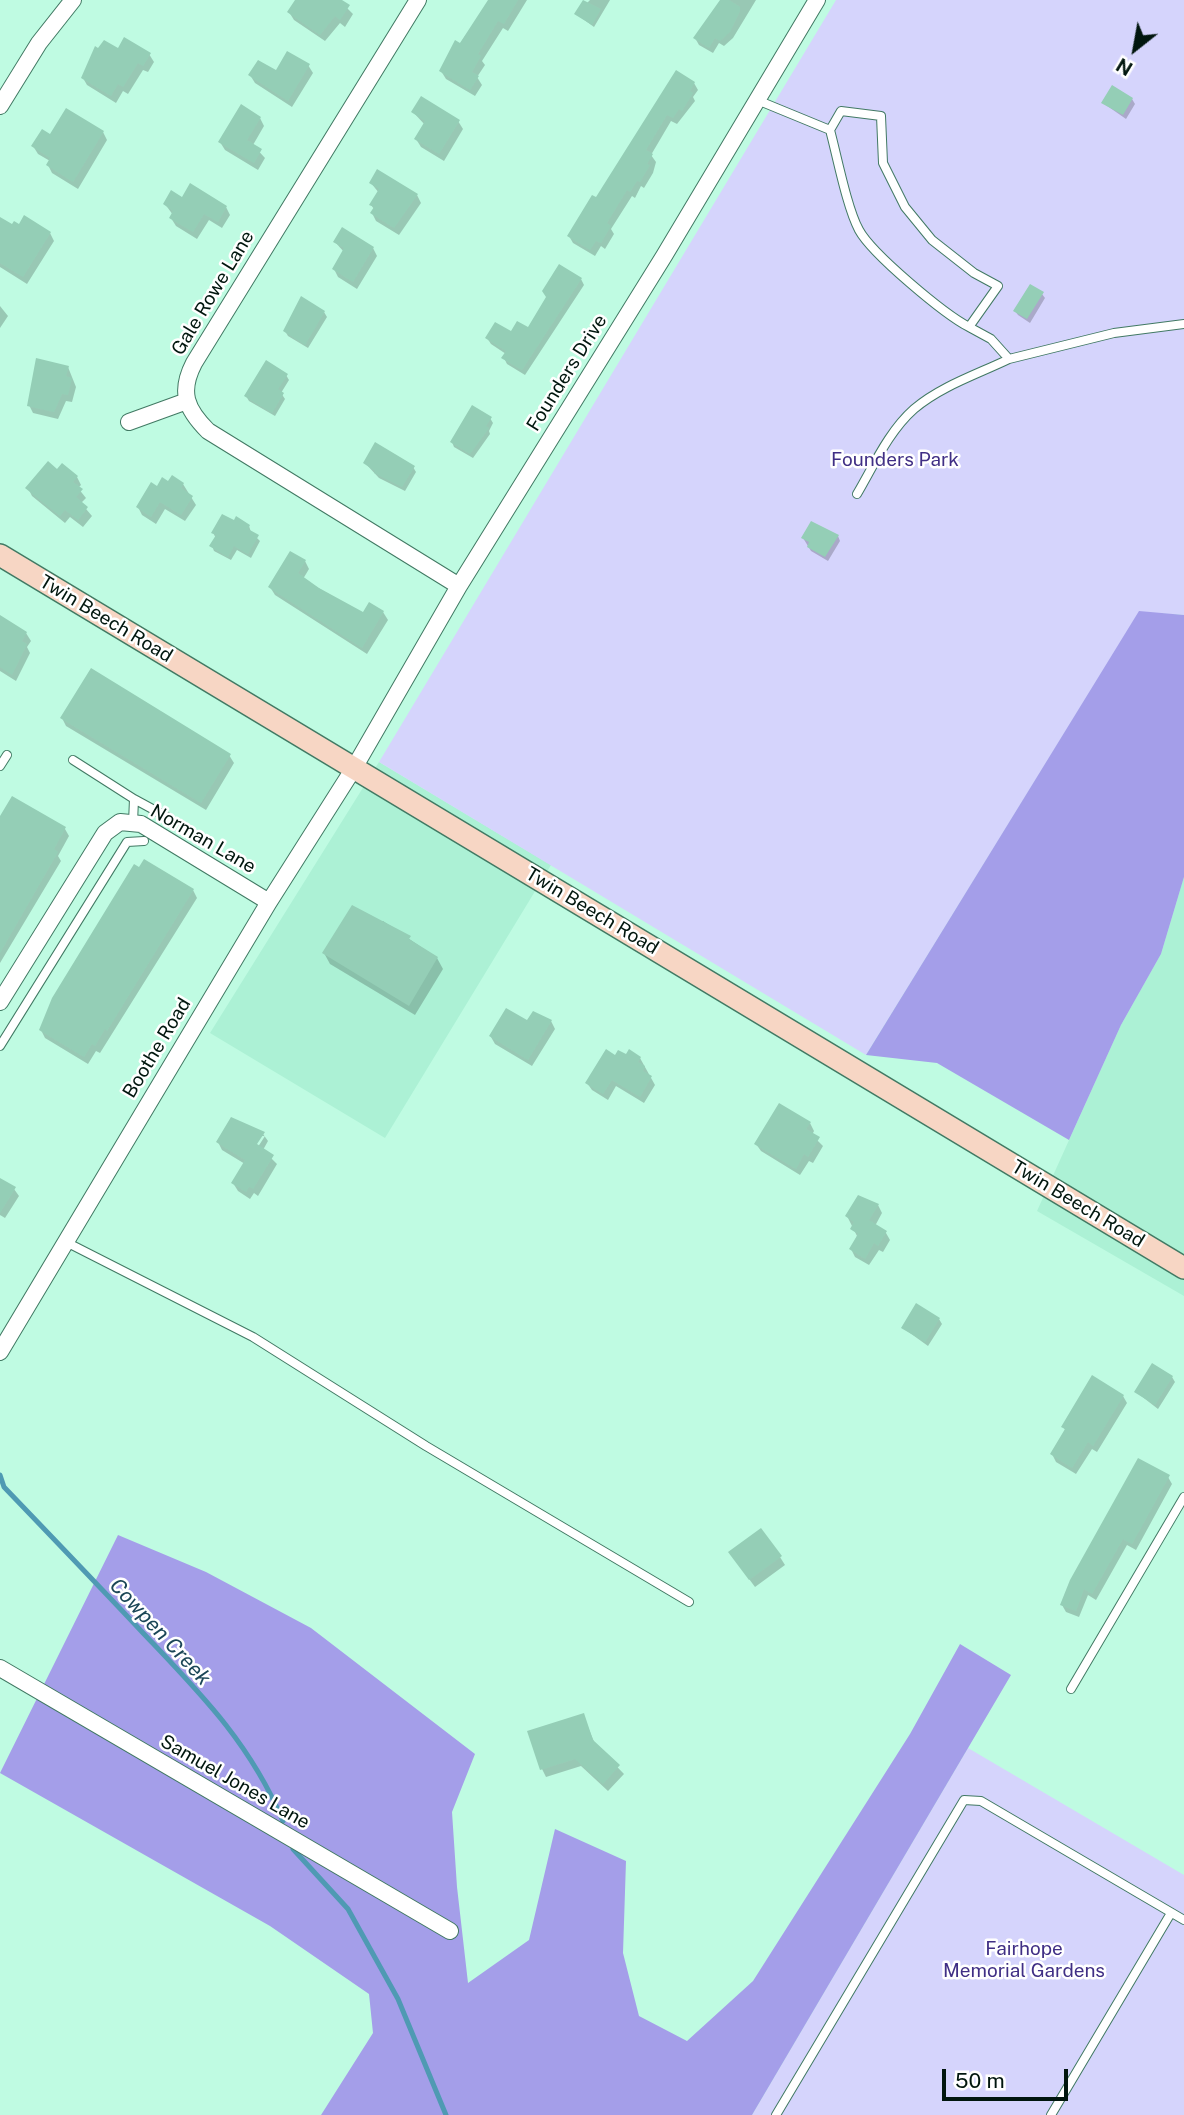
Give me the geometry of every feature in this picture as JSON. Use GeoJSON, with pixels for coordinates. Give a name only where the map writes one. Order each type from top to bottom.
{"type":"FeatureCollection","features":[{"type":"Feature","properties":{"kind":"street"},"geometry":{"type":"LineString","coordinates":[[0,106],[39,43],[73,0]]}},
{"type":"Feature","properties":{"kind":"street","name":"Gale Rowe Lane"},"geometry":{"type":"LineString","coordinates":[[187,401],[186,379],[194,363],[418,0]]}},
{"type":"Feature","properties":{"kind":"street","name":"Founders Drive"},"geometry":{"type":"LineString","coordinates":[[354,768],[459,586],[817,0]]}},
{"type":"Feature","properties":{"kind":"street"},"geometry":{"type":"LineString","coordinates":[[129,422],[187,401],[195,418],[208,431],[459,586]]}},
{"type":"Feature","properties":{"kind":"street","name":"Twin Beech Road"},"geometry":{"type":"LineString","coordinates":[[0,555],[1184,1268]]}},
{"type":"Feature","properties":{"kind":"street","name":"Boothe Road"},"geometry":{"type":"LineString","coordinates":[[0,1352],[269,902],[354,768]]}},
{"type":"Feature","properties":{"kind":"street","name":"Norman Lane"},"geometry":{"type":"LineString","coordinates":[[0,1002],[105,833],[121,822],[141,824],[269,902]]}},
{"type":"Feature","properties":{"kind":"street","name":"Samuel Jones Lane"},"geometry":{"type":"LineString","coordinates":[[0,1668],[450,1931]]}},
{"type":"Feature","properties":{"kind":"lane"},"geometry":{"type":"LineString","coordinates":[[757,100],[830,130]]}},
{"type":"Feature","properties":{"kind":"lane"},"geometry":{"type":"LineString","coordinates":[[969,327],[998,286],[974,273],[932,240],[905,207],[883,163],[881,116],[841,111],[830,130],[859,231],[898,273],[955,320],[991,339],[1009,359]]}},
{"type":"Feature","properties":{"kind":"lane"},"geometry":{"type":"LineString","coordinates":[[857,494],[891,437],[913,410],[936,393],[1009,359],[1114,332],[1184,324]]}},
{"type":"Feature","properties":{"kind":"lane"},"geometry":{"type":"LineString","coordinates":[[0,766],[7,755]]}},
{"type":"Feature","properties":{"kind":"lane"},"geometry":{"type":"LineString","coordinates":[[73,760],[169,818]]}},
{"type":"Feature","properties":{"kind":"lane"},"geometry":{"type":"LineString","coordinates":[[133,823],[134,799]]}},
{"type":"Feature","properties":{"kind":"lane"},"geometry":{"type":"LineString","coordinates":[[0,1046],[127,842],[144,841]]}},
{"type":"Feature","properties":{"kind":"lane"},"geometry":{"type":"LineString","coordinates":[[66,1241],[253,1337],[426,1446],[689,1602]]}},
{"type":"Feature","properties":{"kind":"lane"},"geometry":{"type":"LineString","coordinates":[[1071,1689],[1184,1497]]}},
{"type":"Feature","properties":{"kind":"lane"},"geometry":{"type":"LineString","coordinates":[[776,2115],[964,1800],[981,1801],[1184,1920]]}},
{"type":"Feature","properties":{"kind":"lane"},"geometry":{"type":"LineString","coordinates":[[1051,2115],[1171,1913]]}},
{"type":"Feature","properties":{"kind":"shaded area"},"geometry":{"type":"Polygon","coordinates":[[[1139,611],[1184,615],[1184,877],[1161,954],[1121,1025],[1069,1140],[937,1063],[866,1055],[1139,611]]]}},
{"type":"Feature","properties":{"kind":"shaded area"},"geometry":{"type":"Polygon","coordinates":[[[379,762],[551,865],[385,1138],[210,1033],[379,762]]]}},
{"type":"Feature","properties":{"kind":"shaded area"},"geometry":{"type":"Polygon","coordinates":[[[1184,877],[1184,1296],[1037,1211],[1121,1025],[1161,954],[1184,877]]]}},
{"type":"Feature","properties":{"kind":"shaded area"},"geometry":{"type":"Polygon","coordinates":[[[118,1535],[206,1572],[311,1628],[475,1754],[452,1812],[468,1983],[529,1940],[555,1829],[626,1861],[623,1953],[639,2016],[687,2041],[753,1981],[910,1734],[960,1644],[1011,1675],[752,2115],[321,2115],[373,2033],[369,1994],[270,1926],[0,1773],[118,1535]]]}},
{"type":"Feature","properties":{"kind":"green space","name":"Founders Park"},"geometry":{"type":"Polygon","coordinates":[[[836,0],[1184,0],[1184,615],[1139,612],[866,1055],[379,762],[836,0]]]}},
{"type":"Feature","properties":{"kind":"green space","name":"Fairhope Memorial Gardens"},"geometry":{"type":"Polygon","coordinates":[[[968,1748],[1184,1875],[1184,2115],[752,2115],[968,1748]]]}},
{"type":"Feature","properties":{"kind":"building"},"geometry":{"type":"Polygon","coordinates":[[[295,0],[342,0],[350,5],[340,20],[335,16],[320,35],[287,12],[295,0]]]}},
{"type":"Feature","properties":{"kind":"building"},"geometry":{"type":"Polygon","coordinates":[[[488,0],[518,0],[504,24],[498,21],[478,54],[481,56],[472,72],[479,76],[470,90],[439,71],[455,40],[460,43],[488,0]]]}},
{"type":"Feature","properties":{"kind":"building"},"geometry":{"type":"Polygon","coordinates":[[[583,0],[601,9],[592,25],[574,14],[583,0]]]}},
{"type":"Feature","properties":{"kind":"building"},"geometry":{"type":"Polygon","coordinates":[[[720,0],[729,0],[740,7],[740,11],[730,32],[720,41],[715,38],[709,48],[693,38],[720,0]]]}},
{"type":"Feature","properties":{"kind":"building"},"geometry":{"type":"Polygon","coordinates":[[[124,37],[151,53],[143,66],[138,63],[123,87],[118,84],[111,96],[81,78],[95,46],[98,48],[104,40],[118,48],[124,37]]]}},
{"type":"Feature","properties":{"kind":"building"},"geometry":{"type":"Polygon","coordinates":[[[287,51],[310,64],[288,101],[248,75],[258,60],[276,70],[287,51]]]}},
{"type":"Feature","properties":{"kind":"building"},"geometry":{"type":"Polygon","coordinates":[[[676,70],[695,82],[690,91],[693,93],[682,111],[679,109],[673,118],[667,115],[646,150],[653,154],[647,164],[650,165],[640,182],[637,181],[630,192],[627,190],[607,223],[611,226],[601,243],[596,241],[590,250],[567,236],[592,195],[596,197],[676,70]]]}},
{"type":"Feature","properties":{"kind":"building"},"geometry":{"type":"Polygon","coordinates":[[[1112,85],[1133,98],[1123,115],[1101,103],[1112,85]]]}},
{"type":"Feature","properties":{"kind":"building"},"geometry":{"type":"Polygon","coordinates":[[[421,96],[460,120],[439,154],[414,139],[425,121],[411,112],[421,96]]]}},
{"type":"Feature","properties":{"kind":"building"},"geometry":{"type":"Polygon","coordinates":[[[241,104],[261,117],[247,140],[262,149],[254,163],[218,142],[241,104]]]}},
{"type":"Feature","properties":{"kind":"building"},"geometry":{"type":"Polygon","coordinates":[[[66,108],[104,131],[73,182],[46,165],[50,158],[31,146],[42,129],[50,134],[66,108]]]}},
{"type":"Feature","properties":{"kind":"building"},"geometry":{"type":"Polygon","coordinates":[[[377,169],[418,194],[394,228],[370,213],[374,207],[369,205],[379,189],[369,183],[377,169]]]}},
{"type":"Feature","properties":{"kind":"building"},"geometry":{"type":"Polygon","coordinates":[[[190,183],[227,206],[218,222],[204,214],[193,232],[169,218],[173,211],[163,204],[171,190],[182,197],[190,183]]]}},
{"type":"Feature","properties":{"kind":"building"},"geometry":{"type":"Polygon","coordinates":[[[24,215],[51,232],[23,277],[0,263],[0,217],[12,224],[14,221],[19,224],[24,215]]]}},
{"type":"Feature","properties":{"kind":"building"},"geometry":{"type":"Polygon","coordinates":[[[342,227],[374,247],[353,282],[332,269],[344,248],[333,242],[342,227]]]}},
{"type":"Feature","properties":{"kind":"building"},"geometry":{"type":"Polygon","coordinates":[[[559,264],[582,278],[522,370],[501,358],[506,351],[485,338],[495,322],[511,331],[517,321],[528,327],[546,297],[542,291],[559,264]]]}},
{"type":"Feature","properties":{"kind":"building"},"geometry":{"type":"Polygon","coordinates":[[[1030,284],[1044,292],[1027,319],[1013,311],[1030,284]]]}},
{"type":"Feature","properties":{"kind":"building"},"geometry":{"type":"Polygon","coordinates":[[[301,296],[325,311],[305,345],[283,331],[301,296]]]}},
{"type":"Feature","properties":{"kind":"building"},"geometry":{"type":"Polygon","coordinates":[[[36,358],[69,366],[66,376],[72,378],[68,395],[62,394],[54,412],[27,406],[36,358]]]}},
{"type":"Feature","properties":{"kind":"building"},"geometry":{"type":"Polygon","coordinates":[[[266,360],[288,374],[278,389],[284,393],[272,413],[244,396],[266,360]]]}},
{"type":"Feature","properties":{"kind":"building"},"geometry":{"type":"Polygon","coordinates":[[[472,405],[492,417],[486,426],[489,428],[470,454],[450,442],[472,405]]]}},
{"type":"Feature","properties":{"kind":"building"},"geometry":{"type":"Polygon","coordinates":[[[375,442],[415,466],[402,487],[374,473],[375,471],[363,463],[375,442]]]}},
{"type":"Feature","properties":{"kind":"building"},"geometry":{"type":"Polygon","coordinates":[[[48,461],[57,469],[62,463],[78,476],[73,482],[83,489],[76,497],[88,507],[78,520],[65,510],[60,516],[25,488],[48,461]]]}},
{"type":"Feature","properties":{"kind":"building"},"geometry":{"type":"Polygon","coordinates":[[[172,475],[184,483],[181,488],[193,496],[181,515],[160,502],[151,517],[136,507],[151,482],[157,486],[162,477],[168,481],[172,475]]]}},
{"type":"Feature","properties":{"kind":"building"},"geometry":{"type":"Polygon","coordinates":[[[222,514],[234,520],[236,516],[250,525],[248,529],[259,535],[248,554],[234,546],[228,557],[209,546],[216,535],[211,533],[222,514]]]}},
{"type":"Feature","properties":{"kind":"building"},"geometry":{"type":"Polygon","coordinates":[[[811,521],[839,535],[825,557],[807,547],[809,542],[801,538],[811,521]]]}},
{"type":"Feature","properties":{"kind":"building"},"geometry":{"type":"Polygon","coordinates":[[[290,551],[306,560],[298,573],[319,588],[363,612],[369,602],[384,611],[362,648],[268,587],[290,551]]]}},
{"type":"Feature","properties":{"kind":"building"},"geometry":{"type":"Polygon","coordinates":[[[0,615],[27,632],[22,641],[27,644],[12,675],[0,667],[0,615]]]}},
{"type":"Feature","properties":{"kind":"building"},"geometry":{"type":"Polygon","coordinates":[[[91,668],[231,754],[201,803],[60,718],[91,668]]]}},
{"type":"Feature","properties":{"kind":"building"},"geometry":{"type":"Polygon","coordinates":[[[12,796],[66,827],[54,849],[58,852],[0,953],[0,816],[12,796]]]}},
{"type":"Feature","properties":{"kind":"building"},"geometry":{"type":"Polygon","coordinates":[[[144,859],[194,889],[107,1031],[105,1029],[95,1046],[92,1044],[84,1057],[39,1030],[52,998],[134,864],[139,867],[144,859]]]}},
{"type":"Feature","properties":{"kind":"building"},"geometry":{"type":"Polygon","coordinates":[[[352,905],[411,936],[409,939],[438,957],[409,1006],[322,953],[352,905]]]}},
{"type":"Feature","properties":{"kind":"building"},"geometry":{"type":"Polygon","coordinates":[[[506,1008],[527,1020],[533,1011],[552,1020],[528,1060],[489,1036],[506,1008]]]}},
{"type":"Feature","properties":{"kind":"building"},"geometry":{"type":"Polygon","coordinates":[[[606,1049],[615,1055],[618,1050],[626,1054],[629,1049],[641,1057],[638,1062],[645,1066],[643,1071],[652,1076],[640,1097],[612,1080],[603,1094],[585,1083],[606,1049]]]}},
{"type":"Feature","properties":{"kind":"building"},"geometry":{"type":"Polygon","coordinates":[[[779,1103],[811,1122],[806,1129],[820,1137],[808,1157],[804,1154],[796,1169],[754,1144],[779,1103]]]}},
{"type":"Feature","properties":{"kind":"building"},"geometry":{"type":"Polygon","coordinates":[[[231,1117],[265,1132],[257,1144],[274,1155],[253,1189],[249,1187],[246,1192],[231,1183],[245,1160],[216,1142],[231,1117]]]}},
{"type":"Feature","properties":{"kind":"building"},"geometry":{"type":"Polygon","coordinates":[[[0,1178],[16,1187],[0,1213],[0,1178]]]}},
{"type":"Feature","properties":{"kind":"building"},"geometry":{"type":"Polygon","coordinates":[[[858,1195],[879,1204],[869,1220],[887,1231],[878,1246],[874,1243],[865,1259],[849,1249],[858,1234],[850,1229],[854,1222],[845,1216],[858,1195]]]}},
{"type":"Feature","properties":{"kind":"building"},"geometry":{"type":"Polygon","coordinates":[[[916,1303],[940,1318],[925,1342],[901,1328],[916,1303]]]}},
{"type":"Feature","properties":{"kind":"building"},"geometry":{"type":"Polygon","coordinates":[[[1152,1363],[1173,1376],[1155,1405],[1134,1392],[1152,1363]]]}},
{"type":"Feature","properties":{"kind":"building"},"geometry":{"type":"Polygon","coordinates":[[[1092,1375],[1124,1395],[1093,1446],[1088,1442],[1072,1468],[1050,1454],[1065,1429],[1061,1427],[1092,1375]]]}},
{"type":"Feature","properties":{"kind":"building"},"geometry":{"type":"Polygon","coordinates":[[[1138,1458],[1170,1475],[1132,1544],[1123,1539],[1092,1594],[1084,1589],[1076,1611],[1060,1605],[1070,1580],[1138,1458]]]}},
{"type":"Feature","properties":{"kind":"building"},"geometry":{"type":"Polygon","coordinates":[[[761,1528],[782,1556],[749,1580],[728,1552],[761,1528]]]}},
{"type":"Feature","properties":{"kind":"building"},"geometry":{"type":"Polygon","coordinates":[[[584,1713],[593,1740],[620,1765],[603,1784],[575,1759],[540,1770],[527,1731],[584,1713]]]}},
{"type":"Feature","properties":{"kind":"waterway","name":"Cowpen Creek"},"geometry":{"type":"LineString","coordinates":[[0,1475],[4,1487],[185,1678],[240,1743],[270,1793],[283,1821]]}},
{"type":"Feature","properties":{"kind":"waterway","name":"Cowpen Creek"},"geometry":{"type":"LineString","coordinates":[[293,1849],[348,1909],[398,1999],[446,2115]]}}]}
